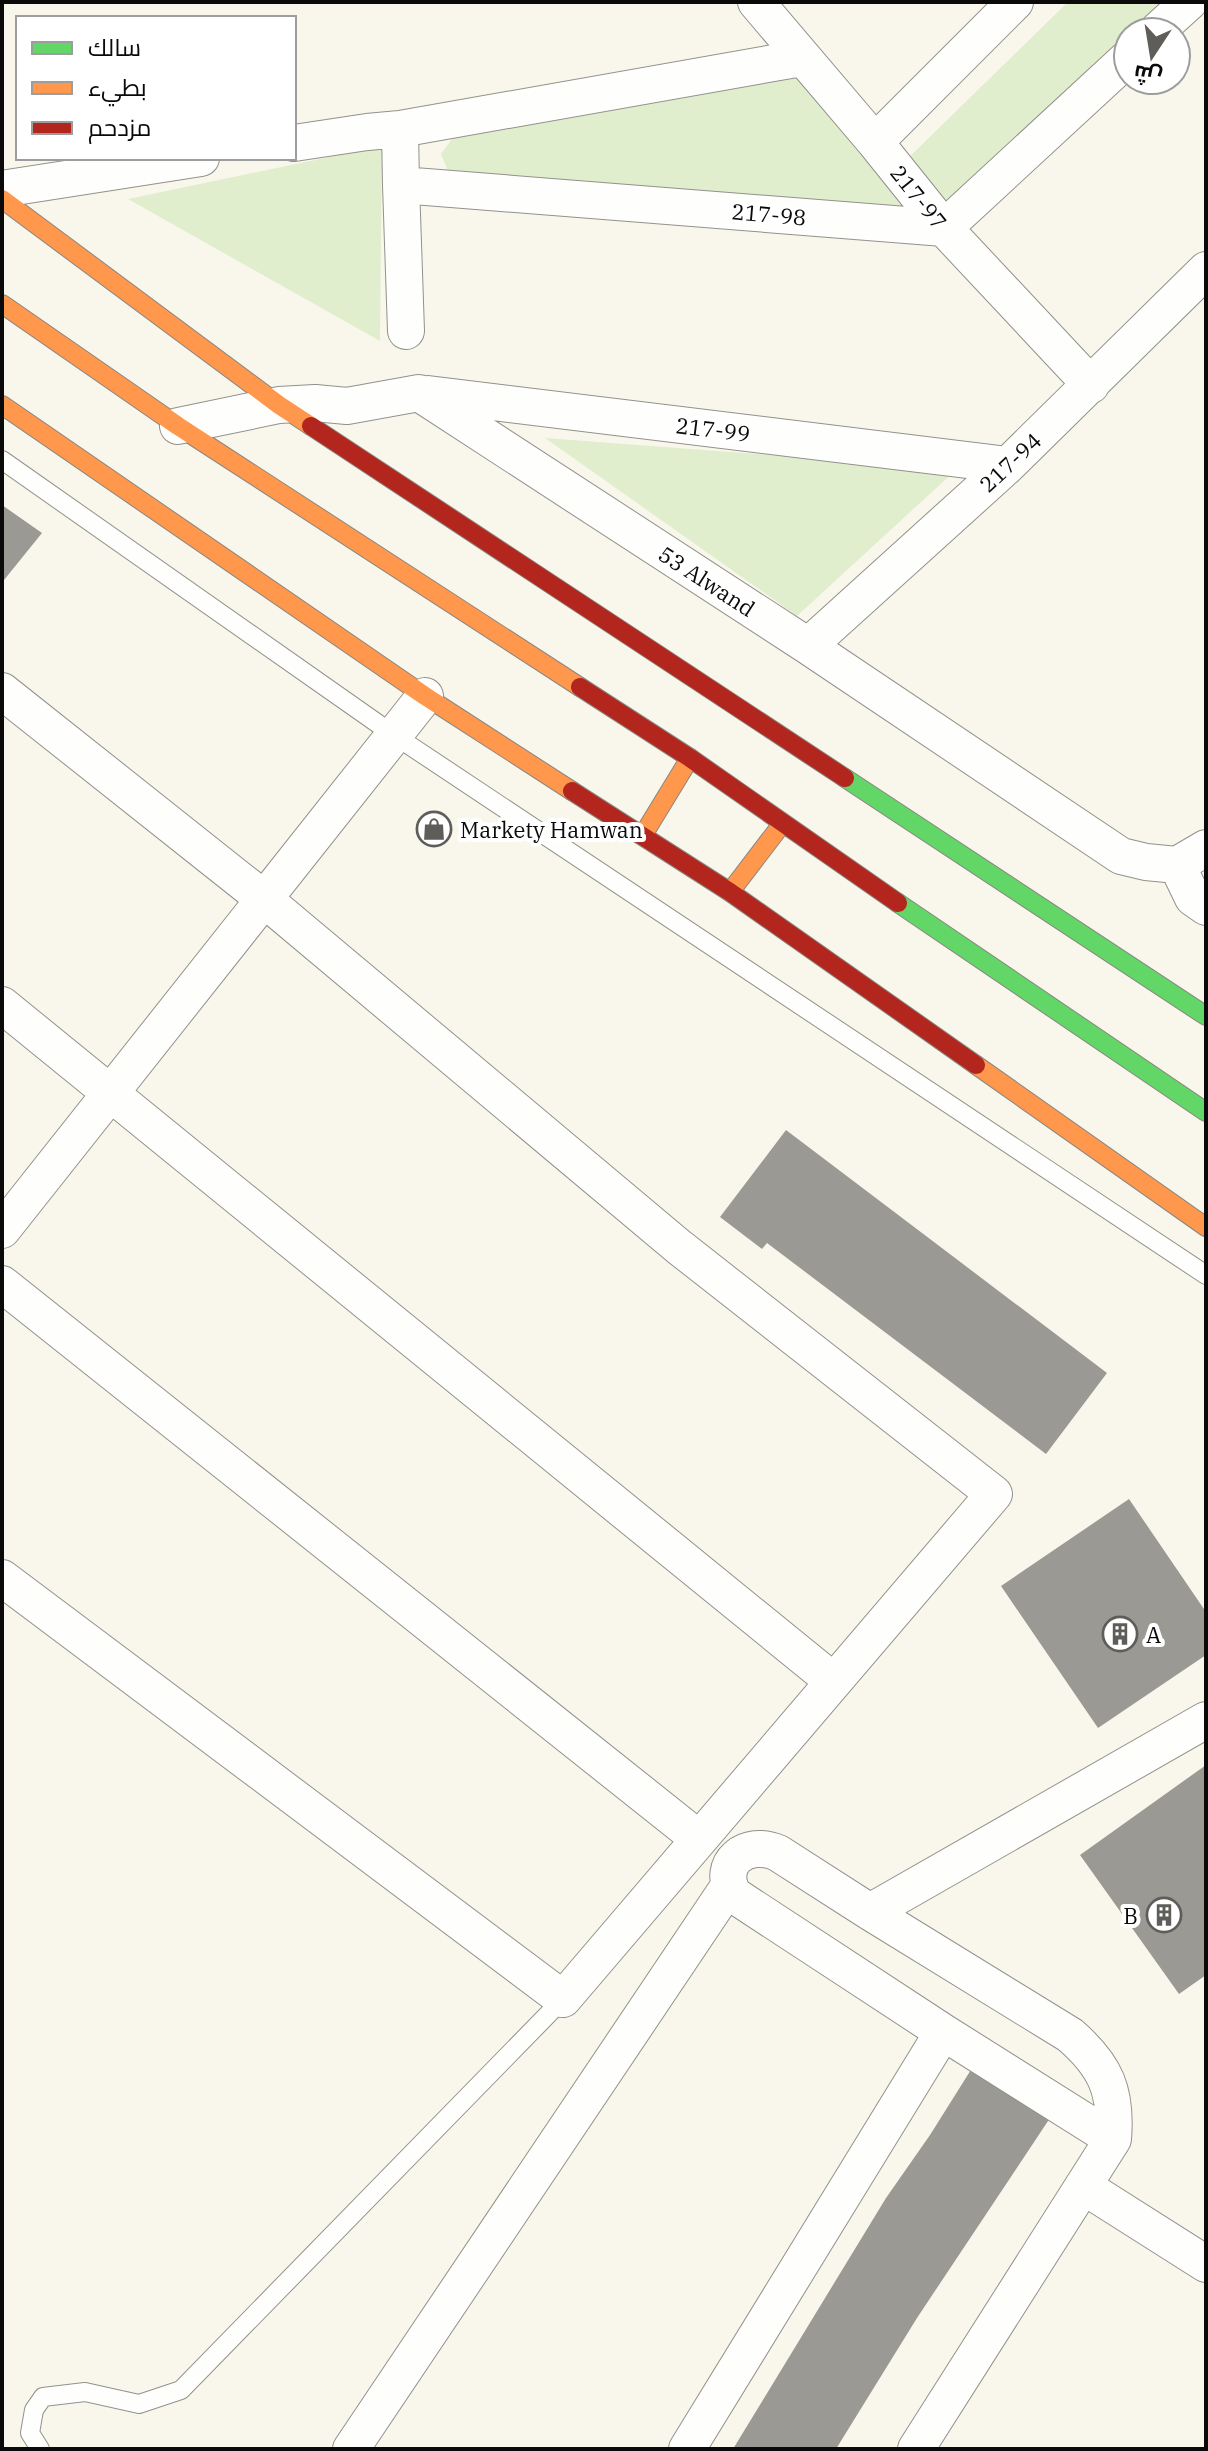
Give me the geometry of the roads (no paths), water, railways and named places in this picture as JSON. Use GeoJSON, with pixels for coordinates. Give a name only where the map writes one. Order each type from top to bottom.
{"type":"FeatureCollection","features":[{"type":"Feature","properties":{"kind":"main road"},"geometry":{"type":"LineString","coordinates":[[2,199],[279,405],[1206,1016]]}},
{"type":"Feature","properties":{"kind":"main road"},"geometry":{"type":"LineString","coordinates":[[2,304],[178,426],[690,758],[1206,1112]]}},
{"type":"Feature","properties":{"kind":"main road"},"geometry":{"type":"LineString","coordinates":[[2,405],[425,696],[730,892],[1206,1227]]}},
{"type":"Feature","properties":{"kind":"main road"},"geometry":{"type":"LineString","coordinates":[[643,835],[690,758]]}},
{"type":"Feature","properties":{"kind":"main road"},"geometry":{"type":"LineString","coordinates":[[730,892],[782,824]]}},
{"type":"Feature","properties":{"kind":"street","name":"217-97"},"geometry":{"type":"LineString","coordinates":[[756,2],[944,228],[1091,385]]}},
{"type":"Feature","properties":{"kind":"street"},"geometry":{"type":"LineString","coordinates":[[875,142],[1015,2]]}},
{"type":"Feature","properties":{"kind":"street"},"geometry":{"type":"LineString","coordinates":[[1174,16],[1189,2]]}},
{"type":"Feature","properties":{"kind":"street"},"geometry":{"type":"LineString","coordinates":[[296,143],[400,129],[802,58]]}},
{"type":"Feature","properties":{"kind":"street"},"geometry":{"type":"LineString","coordinates":[[944,228],[1112,73]]}},
{"type":"Feature","properties":{"kind":"street"},"geometry":{"type":"LineString","coordinates":[[400,129],[406,331]]}},
{"type":"Feature","properties":{"kind":"street"},"geometry":{"type":"LineString","coordinates":[[2,189],[188,160]]}},
{"type":"Feature","properties":{"kind":"street","name":"217-98"},"geometry":{"type":"LineString","coordinates":[[401,185],[944,228]]}},
{"type":"Feature","properties":{"kind":"street","name":"217-94"},"geometry":{"type":"LineString","coordinates":[[808,646],[1008,465],[1206,270]]}},
{"type":"Feature","properties":{"kind":"street"},"geometry":{"type":"LineString","coordinates":[[178,426],[279,405],[315,403],[347,406],[419,393]]}},
{"type":"Feature","properties":{"kind":"street","name":"217-99"},"geometry":{"type":"LineString","coordinates":[[419,393],[1008,465]]}},
{"type":"Feature","properties":{"kind":"street","name":"53 Alwand"},"geometry":{"type":"LineString","coordinates":[[419,393],[808,646],[1121,856],[1146,862],[1192,856]]}},
{"type":"Feature","properties":{"kind":"street"},"geometry":{"type":"LineString","coordinates":[[2,691],[264,899],[679,1247],[994,1494],[563,1999],[2,1578]]}},
{"type":"Feature","properties":{"kind":"street"},"geometry":{"type":"LineString","coordinates":[[2,1230],[425,696]]}},
{"type":"Feature","properties":{"kind":"street"},"geometry":{"type":"LineString","coordinates":[[1192,856],[1193,898],[1206,907]]}},
{"type":"Feature","properties":{"kind":"street"},"geometry":{"type":"LineString","coordinates":[[2,1005],[833,1681]]}},
{"type":"Feature","properties":{"kind":"street"},"geometry":{"type":"LineString","coordinates":[[2,1284],[699,1839]]}},
{"type":"Feature","properties":{"kind":"street"},"geometry":{"type":"LineString","coordinates":[[870,1912],[1206,1720]]}},
{"type":"Feature","properties":{"kind":"street"},"geometry":{"type":"LineString","coordinates":[[916,2449],[1113,2139],[1115,2115],[1111,2092],[1103,2070],[1070,2035],[778,1853],[754,1847],[743,1851],[731,1866],[729,1886],[734,1895],[1113,2139]]}},
{"type":"Feature","properties":{"kind":"street"},"geometry":{"type":"LineString","coordinates":[[351,2449],[729,1886]]}},
{"type":"Feature","properties":{"kind":"street"},"geometry":{"type":"LineString","coordinates":[[687,2449],[943,2032]]}},
{"type":"Feature","properties":{"kind":"street"},"geometry":{"type":"LineString","coordinates":[[1083,2186],[1206,2264]]}},
{"type":"Feature","properties":{"kind":"lane"},"geometry":{"type":"LineString","coordinates":[[2,460],[394,735],[1206,1275]]}},
{"type":"Feature","properties":{"kind":"lane"},"geometry":{"type":"LineString","coordinates":[[40,2449],[30,2433],[34,2410],[43,2397],[85,2392],[139,2404],[181,2390],[563,1999]]}},
{"type":"Feature","properties":{"kind":"place","name":"Markety Hamwan"},"geometry":{"type":"Point","coordinates":[434,829]}},
{"type":"Feature","properties":{"kind":"place","name":"A"},"geometry":{"type":"Point","coordinates":[1120,1634]}},
{"type":"Feature","properties":{"kind":"place","name":"B"},"geometry":{"type":"Point","coordinates":[1164,1915]}}]}
